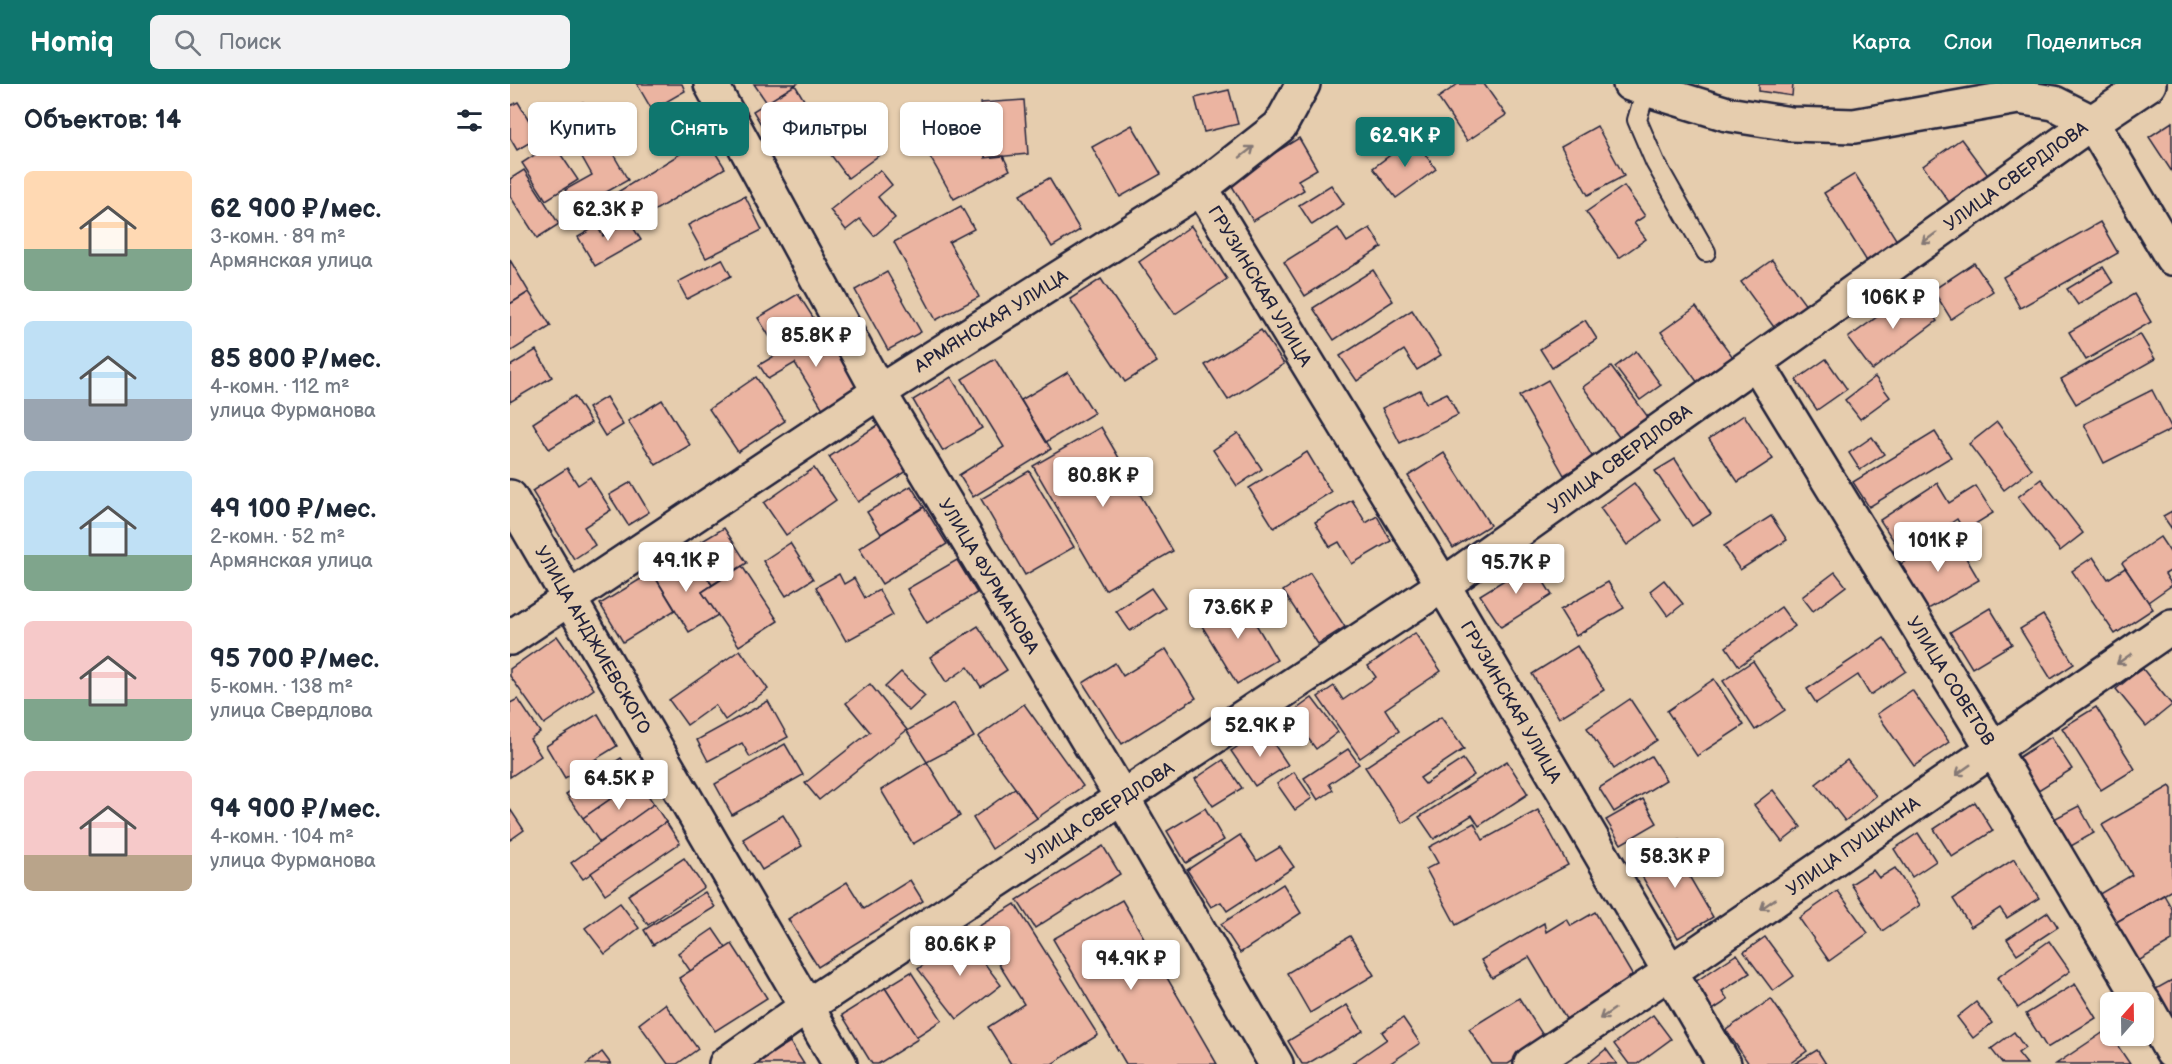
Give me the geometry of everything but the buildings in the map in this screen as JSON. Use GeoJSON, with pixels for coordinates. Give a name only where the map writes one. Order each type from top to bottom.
{"type":"FeatureCollection","features":[{"type":"Feature","properties":{"kind":"street","name":"УЛИЦА ФУРМАНОВА"},"geometry":{"type":"LineString","coordinates":[[711,84],[879,392],[1123,799],[1276,1064]]}},
{"type":"Feature","properties":{"kind":"street","name":"АРМЯНСКАЯ УЛИЦА"},"geometry":{"type":"LineString","coordinates":[[510,638],[879,392],[1201,188],[1280,126],[1303,84]]}},
{"type":"Feature","properties":{"kind":"street","name":"УЛИЦА СВЕРДЛОВА"},"geometry":{"type":"LineString","coordinates":[[726,1064],[806,1007],[1443,585],[2091,122],[2149,84]]}},
{"type":"Feature","properties":{"kind":"street"},"geometry":{"type":"LineString","coordinates":[[1638,86],[1726,114],[1791,124],[1854,126],[2018,97],[2054,103],[2091,122],[2172,258]]}},
{"type":"Feature","properties":{"kind":"street","name":"ГРУЗИНСКАЯ УЛИЦА"},"geometry":{"type":"LineString","coordinates":[[1201,188],[1443,585],[1724,1064]]}},
{"type":"Feature","properties":{"kind":"street","name":"УЛИЦА СОВЕТОВ"},"geometry":{"type":"LineString","coordinates":[[1756,362],[1993,749],[2137,992]]}},
{"type":"Feature","properties":{"kind":"street","name":"УЛИЦА АНДЖИЕВСКОГО"},"geometry":{"type":"LineString","coordinates":[[510,496],[840,1064]]}},
{"type":"Feature","properties":{"kind":"street","name":"УЛИЦА ПУШКИНА"},"geometry":{"type":"LineString","coordinates":[[1531,1064],[1670,972],[2172,626]]}},
{"type":"Feature","properties":{"kind":"street","name":"УЛИЦА СОВЕТОВ"},"geometry":{"type":"LineString","coordinates":[[2154,1022],[2172,1052]]}},
{"type":"Feature","properties":{"kind":"lane"},"geometry":{"type":"LineString","coordinates":[[1638,86],[1637,120],[1655,162],[1706,252]]}}]}
